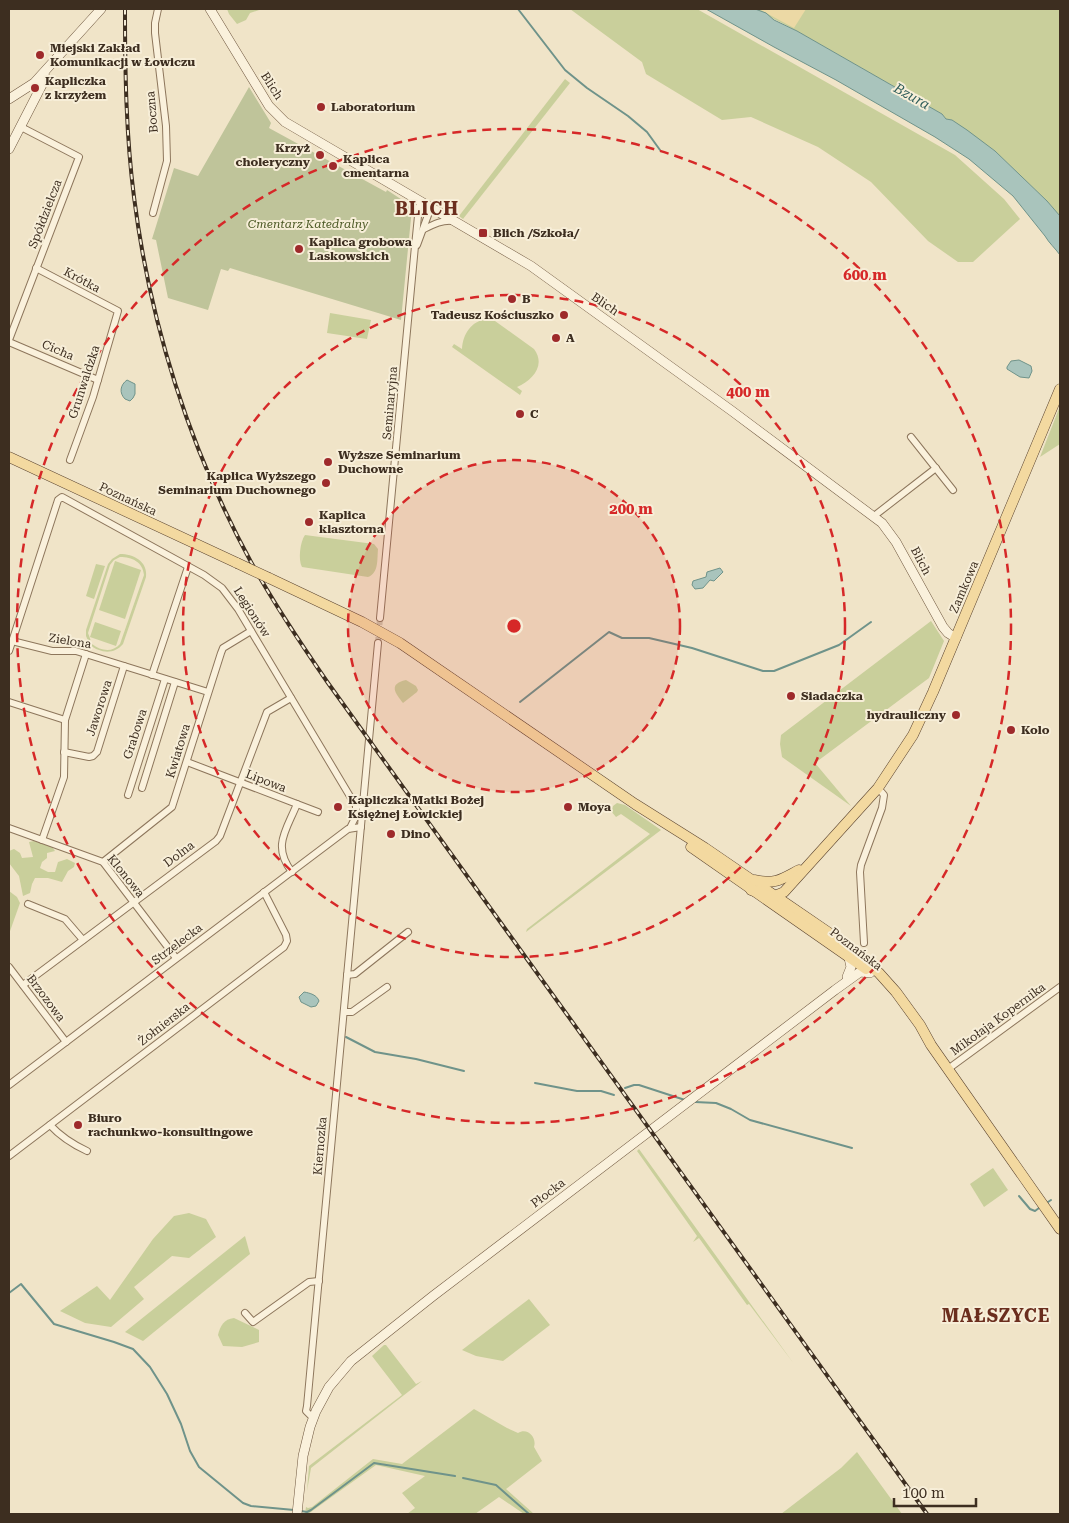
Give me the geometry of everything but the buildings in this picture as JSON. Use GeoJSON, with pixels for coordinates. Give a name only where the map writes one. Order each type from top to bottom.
{"type":"FeatureCollection","features":[{"type":"Feature","properties":{"kind":"main road","name":"Zamkowa"},"geometry":{"type":"LineString","coordinates":[[775,897],[784,892],[799,872],[855,815],[878,788],[894,766],[919,724],[1060,389]]}},
{"type":"Feature","properties":{"kind":"main road","name":"Poznańska"},"geometry":{"type":"LineString","coordinates":[[9,457],[381,632],[643,810],[705,848],[805,917],[896,992],[1060,1229]]}},
{"type":"Feature","properties":{"kind":"main road","name":"Poznańska"},"geometry":{"type":"LineString","coordinates":[[643,810],[751,890],[866,969]]}},
{"type":"Feature","properties":{"kind":"main road","name":"Zamkowa"},"geometry":{"type":"LineString","coordinates":[[748,878],[765,883],[775,882],[799,872]]}},
{"type":"Feature","properties":{"kind":"main road","name":"Zamkowa"},"geometry":{"type":"LineString","coordinates":[[799,872],[790,897],[794,905],[805,917]]}},
{"type":"Feature","properties":{"kind":"main road","name":"Poznańska"},"geometry":{"type":"LineString","coordinates":[[751,890],[767,897],[775,897]]}},
{"type":"Feature","properties":{"kind":"main road"},"geometry":{"type":"LineString","coordinates":[[775,897],[779,909]]}},
{"type":"Feature","properties":{"kind":"street"},"geometry":{"type":"LineString","coordinates":[[9,99],[34,83],[101,9]]}},
{"type":"Feature","properties":{"kind":"street","name":"Boczna"},"geometry":{"type":"LineString","coordinates":[[153,213],[166,162],[163,101],[155,33],[158,9]]}},
{"type":"Feature","properties":{"kind":"street","name":"Blich"},"geometry":{"type":"LineString","coordinates":[[210,9],[270,106],[281,118],[508,252],[732,411],[882,522],[896,542],[943,627],[956,638]]}},
{"type":"Feature","properties":{"kind":"street","name":"Blich"},"geometry":{"type":"LineString","coordinates":[[214,9],[216,19]]}},
{"type":"Feature","properties":{"kind":"street"},"geometry":{"type":"LineString","coordinates":[[9,149],[45,79],[44,73]]}},
{"type":"Feature","properties":{"kind":"street","name":"Spółdzielcza"},"geometry":{"type":"LineString","coordinates":[[9,341],[79,157],[20,127]]}},
{"type":"Feature","properties":{"kind":"street","name":"Seminaryjna"},"geometry":{"type":"LineString","coordinates":[[380,618],[419,206],[422,202]]}},
{"type":"Feature","properties":{"kind":"street","name":"Seminaryjna"},"geometry":{"type":"LineString","coordinates":[[415,250],[431,207]]}},
{"type":"Feature","properties":{"kind":"street"},"geometry":{"type":"LineString","coordinates":[[424,229],[446,220],[456,222]]}},
{"type":"Feature","properties":{"kind":"street","name":"Krótka"},"geometry":{"type":"LineString","coordinates":[[36,268],[118,311]]}},
{"type":"Feature","properties":{"kind":"street","name":"Grunwaldzka"},"geometry":{"type":"LineString","coordinates":[[70,460],[98,380],[118,311]]}},
{"type":"Feature","properties":{"kind":"street","name":"Cicha"},"geometry":{"type":"LineString","coordinates":[[9,341],[98,380]]}},
{"type":"Feature","properties":{"kind":"street"},"geometry":{"type":"LineString","coordinates":[[911,437],[953,490]]}},
{"type":"Feature","properties":{"kind":"street"},"geometry":{"type":"LineString","coordinates":[[874,516],[936,468]]}},
{"type":"Feature","properties":{"kind":"street","name":"Legionów"},"geometry":{"type":"LineString","coordinates":[[11,642],[58,500],[65,499],[188,567],[222,588],[251,631],[359,805]]}},
{"type":"Feature","properties":{"kind":"street"},"geometry":{"type":"LineString","coordinates":[[152,675],[188,567]]}},
{"type":"Feature","properties":{"kind":"street","name":"Kwiatowa"},"geometry":{"type":"LineString","coordinates":[[103,862],[172,808],[223,648],[251,631]]}},
{"type":"Feature","properties":{"kind":"street"},"geometry":{"type":"LineString","coordinates":[[9,651],[11,642]]}},
{"type":"Feature","properties":{"kind":"street","name":"Zielona"},"geometry":{"type":"LineString","coordinates":[[11,642],[52,651],[66,650],[86,654],[208,692]]}},
{"type":"Feature","properties":{"kind":"street"},"geometry":{"type":"LineString","coordinates":[[350,828],[359,805],[378,643]]}},
{"type":"Feature","properties":{"kind":"street"},"geometry":{"type":"LineString","coordinates":[[42,840],[64,777],[65,720],[86,654]]}},
{"type":"Feature","properties":{"kind":"street","name":"Jaworowa"},"geometry":{"type":"LineString","coordinates":[[64,752],[89,757],[97,752],[124,666]]}},
{"type":"Feature","properties":{"kind":"street","name":"Grabowa"},"geometry":{"type":"LineString","coordinates":[[128,795],[165,679]]}},
{"type":"Feature","properties":{"kind":"street"},"geometry":{"type":"LineString","coordinates":[[142,788],[175,682]]}},
{"type":"Feature","properties":{"kind":"street","name":"Dolna"},"geometry":{"type":"LineString","coordinates":[[23,985],[216,841],[220,836],[267,712],[291,698]]}},
{"type":"Feature","properties":{"kind":"street"},"geometry":{"type":"LineString","coordinates":[[9,702],[65,720]]}},
{"type":"Feature","properties":{"kind":"street","name":"Lipowa"},"geometry":{"type":"LineString","coordinates":[[187,762],[297,804],[281,842],[281,852],[284,861],[292,872]]}},
{"type":"Feature","properties":{"kind":"street"},"geometry":{"type":"LineString","coordinates":[[864,943],[860,872],[882,808],[884,795],[878,788]]}},
{"type":"Feature","properties":{"kind":"street"},"geometry":{"type":"LineString","coordinates":[[297,804],[318,812]]}},
{"type":"Feature","properties":{"kind":"street","name":"Kiernozka"},"geometry":{"type":"LineString","coordinates":[[313,1418],[306,1411],[361,827],[359,805]]}},
{"type":"Feature","properties":{"kind":"street"},"geometry":{"type":"LineString","coordinates":[[350,828],[361,827]]}},
{"type":"Feature","properties":{"kind":"street","name":"Klonowa"},"geometry":{"type":"LineString","coordinates":[[9,828],[103,862],[176,958]]}},
{"type":"Feature","properties":{"kind":"street","name":"Strzelecka"},"geometry":{"type":"LineString","coordinates":[[9,1085],[350,828]]}},
{"type":"Feature","properties":{"kind":"street","name":"Żołnierska"},"geometry":{"type":"LineString","coordinates":[[9,1156],[284,947],[287,941],[286,935],[264,892]]}},
{"type":"Feature","properties":{"kind":"street"},"geometry":{"type":"LineString","coordinates":[[28,904],[65,919],[83,940]]}},
{"type":"Feature","properties":{"kind":"street"},"geometry":{"type":"LineString","coordinates":[[347,975],[356,974],[408,932]]}},
{"type":"Feature","properties":{"kind":"street"},"geometry":{"type":"LineString","coordinates":[[847,977],[851,966],[849,958]]}},
{"type":"Feature","properties":{"kind":"street","name":"Brzozowa"},"geometry":{"type":"LineString","coordinates":[[9,967],[66,1042]]}},
{"type":"Feature","properties":{"kind":"street","name":"Płocka"},"geometry":{"type":"LineString","coordinates":[[839,988],[855,969],[866,969]]}},
{"type":"Feature","properties":{"kind":"street","name":"Płocka"},"geometry":{"type":"LineString","coordinates":[[298,1512],[305,1444],[313,1418],[326,1393],[351,1361],[372,1343],[866,969]]}},
{"type":"Feature","properties":{"kind":"street","name":"Mikołaja Kopernika"},"geometry":{"type":"LineString","coordinates":[[948,1069],[1060,987]]}},
{"type":"Feature","properties":{"kind":"street"},"geometry":{"type":"LineString","coordinates":[[344,1012],[352,1012],[386,988]]}},
{"type":"Feature","properties":{"kind":"street"},"geometry":{"type":"LineString","coordinates":[[50,1125],[60,1136],[73,1145],[87,1151]]}},
{"type":"Feature","properties":{"kind":"street"},"geometry":{"type":"LineString","coordinates":[[245,1313],[253,1322],[310,1282],[319,1281]]}},
{"type":"Feature","properties":{"kind":"green space"},"geometry":{"type":"Polygon","coordinates":[[[227,9],[262,9],[250,13],[246,20],[237,24],[227,9]]]}},
{"type":"Feature","properties":{"kind":"green space"},"geometry":{"type":"Polygon","coordinates":[[[570,9],[697,9],[955,155],[1004,199],[1020,219],[973,262],[958,262],[928,241],[871,182],[818,147],[751,117],[722,120],[646,74],[642,62],[570,9]]]}},
{"type":"Feature","properties":{"kind":"green space"},"geometry":{"type":"Polygon","coordinates":[[[755,9],[1060,9],[1060,216],[995,151],[952,120],[946,119],[942,114],[755,9]]]}},
{"type":"Feature","properties":{"kind":"green space"},"geometry":{"type":"Polygon","coordinates":[[[565,79],[570,83],[463,219],[459,216],[565,79]]]}},
{"type":"Feature","properties":{"kind":"green space","name":"Cmentarz Katedralny"},"geometry":{"type":"Polygon","coordinates":[[[249,87],[271,123],[269,128],[386,192],[387,190],[412,208],[401,320],[230,268],[228,271],[221,269],[208,310],[168,298],[156,240],[152,239],[174,168],[198,176],[249,87]]]}},
{"type":"Feature","properties":{"kind":"green space"},"geometry":{"type":"Polygon","coordinates":[[[330,313],[371,320],[367,339],[327,333],[330,313]]]}},
{"type":"Feature","properties":{"kind":"green space"},"geometry":{"type":"Polygon","coordinates":[[[487,319],[495,321],[534,349],[537,355],[539,361],[533,376],[517,387],[522,391],[520,395],[452,347],[454,344],[462,349],[466,333],[472,325],[487,319]]]}},
{"type":"Feature","properties":{"kind":"green space"},"geometry":{"type":"Polygon","coordinates":[[[1060,406],[1060,444],[1040,457],[1060,406]]]}},
{"type":"Feature","properties":{"kind":"green space"},"geometry":{"type":"Polygon","coordinates":[[[305,535],[374,544],[378,549],[376,569],[368,577],[302,567],[300,551],[305,535]]]}},
{"type":"Feature","properties":{"kind":"green space"},"geometry":{"type":"Polygon","coordinates":[[[120,554],[134,557],[145,567],[146,577],[123,644],[115,650],[107,652],[98,650],[90,645],[86,636],[86,630],[108,564],[120,554]],[[124,557],[114,560],[110,565],[88,633],[92,644],[99,648],[110,650],[120,644],[144,575],[142,567],[136,561],[124,557]]]}},
{"type":"Feature","properties":{"kind":"green space"},"geometry":{"type":"Polygon","coordinates":[[[115,561],[141,570],[125,619],[99,610],[115,561]]]}},
{"type":"Feature","properties":{"kind":"green space"},"geometry":{"type":"Polygon","coordinates":[[[96,564],[105,566],[94,599],[86,596],[96,564]]]}},
{"type":"Feature","properties":{"kind":"green space"},"geometry":{"type":"Polygon","coordinates":[[[931,621],[944,641],[929,678],[815,763],[851,806],[782,757],[781,735],[931,621]]]}},
{"type":"Feature","properties":{"kind":"green space"},"geometry":{"type":"Polygon","coordinates":[[[95,622],[121,631],[116,646],[90,637],[95,622]]]}},
{"type":"Feature","properties":{"kind":"green space"},"geometry":{"type":"Polygon","coordinates":[[[406,680],[416,686],[418,690],[403,703],[396,692],[395,686],[406,680]]]}},
{"type":"Feature","properties":{"kind":"green space"},"geometry":{"type":"Polygon","coordinates":[[[617,803],[625,805],[661,830],[526,932],[527,929],[650,834],[621,814],[616,817],[611,811],[617,803]]]}},
{"type":"Feature","properties":{"kind":"green space"},"geometry":{"type":"Polygon","coordinates":[[[34,841],[52,847],[55,851],[47,853],[47,858],[42,862],[40,868],[48,872],[55,872],[58,862],[67,859],[75,863],[62,882],[48,878],[35,878],[30,893],[23,896],[19,876],[9,863],[9,851],[14,849],[20,853],[22,858],[33,857],[29,842],[34,841]]]}},
{"type":"Feature","properties":{"kind":"green space"},"geometry":{"type":"Polygon","coordinates":[[[9,891],[17,897],[20,903],[9,934],[9,891]]]}},
{"type":"Feature","properties":{"kind":"green space"},"geometry":{"type":"Polygon","coordinates":[[[639,1149],[794,1364],[749,1304],[747,1305],[699,1238],[693,1242],[697,1236],[637,1151],[639,1149]]]}},
{"type":"Feature","properties":{"kind":"green space"},"geometry":{"type":"Polygon","coordinates":[[[993,1168],[1008,1190],[984,1207],[970,1184],[993,1168]]]}},
{"type":"Feature","properties":{"kind":"green space"},"geometry":{"type":"Polygon","coordinates":[[[189,1213],[206,1219],[216,1237],[189,1258],[172,1256],[134,1287],[144,1299],[111,1327],[85,1323],[60,1311],[97,1286],[110,1300],[153,1239],[174,1216],[189,1213]]]}},
{"type":"Feature","properties":{"kind":"green space"},"geometry":{"type":"Polygon","coordinates":[[[245,1236],[250,1254],[143,1341],[125,1332],[245,1236]]]}},
{"type":"Feature","properties":{"kind":"green space"},"geometry":{"type":"Polygon","coordinates":[[[529,1299],[550,1325],[503,1361],[476,1356],[462,1350],[529,1299]]]}},
{"type":"Feature","properties":{"kind":"green space"},"geometry":{"type":"Polygon","coordinates":[[[234,1318],[259,1330],[259,1342],[242,1347],[223,1346],[218,1335],[220,1329],[225,1321],[234,1318]]]}},
{"type":"Feature","properties":{"kind":"green space"},"geometry":{"type":"Polygon","coordinates":[[[386,1345],[416,1384],[422,1381],[311,1468],[307,1491],[309,1466],[402,1395],[372,1356],[386,1345]]]}},
{"type":"Feature","properties":{"kind":"green space"},"geometry":{"type":"Polygon","coordinates":[[[474,1409],[507,1428],[518,1433],[528,1432],[533,1437],[534,1447],[542,1461],[506,1489],[534,1514],[524,1514],[499,1497],[475,1514],[407,1514],[415,1508],[402,1493],[425,1476],[376,1465],[308,1514],[305,1514],[306,1507],[312,1507],[373,1459],[402,1464],[474,1409]]]}},
{"type":"Feature","properties":{"kind":"green space"},"geometry":{"type":"Polygon","coordinates":[[[857,1452],[902,1514],[781,1514],[841,1468],[857,1452]]]}},
{"type":"Feature","properties":{"kind":"sand"},"geometry":{"type":"Polygon","coordinates":[[[759,9],[806,9],[794,28],[759,9]]]}},
{"type":"Feature","properties":{"kind":"water"},"geometry":{"type":"Polygon","coordinates":[[[706,9],[755,9],[766,13],[774,20],[797,31],[967,130],[995,151],[1060,216],[1060,255],[1013,196],[969,159],[935,137],[836,80],[706,9]]]}},
{"type":"Feature","properties":{"kind":"water"},"geometry":{"type":"Polygon","coordinates":[[[1019,360],[1031,366],[1032,371],[1029,378],[1020,377],[1007,369],[1011,361],[1019,360]]]}},
{"type":"Feature","properties":{"kind":"water"},"geometry":{"type":"Polygon","coordinates":[[[127,380],[135,384],[135,394],[130,401],[123,397],[121,392],[123,384],[127,380]]]}},
{"type":"Feature","properties":{"kind":"water"},"geometry":{"type":"Polygon","coordinates":[[[720,568],[723,572],[714,581],[710,580],[703,588],[695,589],[692,585],[693,581],[706,577],[707,572],[720,568]]]}},
{"type":"Feature","properties":{"kind":"water"},"geometry":{"type":"Polygon","coordinates":[[[304,992],[317,997],[319,1001],[316,1006],[311,1007],[301,1002],[299,997],[304,992]]]}},
{"type":"Feature","properties":{"kind":"waterway"},"geometry":{"type":"LineString","coordinates":[[518,9],[565,70],[587,88],[628,116],[647,132],[660,150]]}},
{"type":"Feature","properties":{"kind":"waterway"},"geometry":{"type":"LineString","coordinates":[[520,702],[609,632],[622,638],[649,638],[692,648],[763,671],[774,671],[839,645],[871,622]]}},
{"type":"Feature","properties":{"kind":"waterway"},"geometry":{"type":"LineString","coordinates":[[346,1037],[375,1052],[416,1059],[464,1071]]}},
{"type":"Feature","properties":{"kind":"waterway"},"geometry":{"type":"LineString","coordinates":[[535,1083],[577,1091],[601,1091],[614,1095]]}},
{"type":"Feature","properties":{"kind":"waterway"},"geometry":{"type":"LineString","coordinates":[[625,1088],[639,1085],[685,1100]]}},
{"type":"Feature","properties":{"kind":"waterway"},"geometry":{"type":"LineString","coordinates":[[695,1102],[716,1103],[750,1120],[852,1148]]}},
{"type":"Feature","properties":{"kind":"waterway"},"geometry":{"type":"LineString","coordinates":[[1019,1196],[1030,1209],[1035,1211],[1039,1208]]}},
{"type":"Feature","properties":{"kind":"waterway"},"geometry":{"type":"LineString","coordinates":[[1045,1204],[1051,1200]]}},
{"type":"Feature","properties":{"kind":"waterway"},"geometry":{"type":"LineString","coordinates":[[9,1293],[21,1284],[54,1324],[133,1349],[150,1367],[167,1394],[181,1424],[190,1451],[199,1467],[243,1503],[251,1506],[294,1510]]}},
{"type":"Feature","properties":{"kind":"waterway"},"geometry":{"type":"LineString","coordinates":[[301,1511],[307,1512],[311,1510],[374,1463],[455,1476]]}},
{"type":"Feature","properties":{"kind":"waterway"},"geometry":{"type":"LineString","coordinates":[[463,1478],[496,1485],[529,1514]]}},
{"type":"Feature","properties":{"kind":"tunnel"},"geometry":{"type":"LineString","coordinates":[[378,643],[380,618]]}},
{"type":"Feature","properties":{"kind":"railway"},"geometry":{"type":"LineString","coordinates":[[125,9],[126,103],[131,174],[150,292],[162,339],[191,431],[209,476],[251,562],[288,624],[328,683],[927,1514]]}},
{"type":"Feature","properties":{"kind":"place","name":"Miejski Zakład Komunikacji w Łowiczu"},"geometry":{"type":"Point","coordinates":[40,55]}},
{"type":"Feature","properties":{"kind":"place","name":"Kapliczka z krzyżem"},"geometry":{"type":"Point","coordinates":[35,88]}},
{"type":"Feature","properties":{"kind":"place","name":"Laboratorium"},"geometry":{"type":"Point","coordinates":[321,107]}},
{"type":"Feature","properties":{"kind":"place","name":"Krzyż choleryczny"},"geometry":{"type":"Point","coordinates":[320,155]}},
{"type":"Feature","properties":{"kind":"place","name":"Kaplica cmentarna"},"geometry":{"type":"Point","coordinates":[333,166]}},
{"type":"Feature","properties":{"kind":"place","name":"Blich /Szkoła/"},"geometry":{"type":"Point","coordinates":[483,233]}},
{"type":"Feature","properties":{"kind":"place","name":"Kaplica grobowa Laskowskich"},"geometry":{"type":"Point","coordinates":[299,249]}},
{"type":"Feature","properties":{"kind":"place","name":"B"},"geometry":{"type":"Point","coordinates":[512,299]}},
{"type":"Feature","properties":{"kind":"place","name":"Tadeusz Kościuszko"},"geometry":{"type":"Point","coordinates":[564,315]}},
{"type":"Feature","properties":{"kind":"place","name":"A"},"geometry":{"type":"Point","coordinates":[556,338]}},
{"type":"Feature","properties":{"kind":"place","name":"C"},"geometry":{"type":"Point","coordinates":[520,414]}},
{"type":"Feature","properties":{"kind":"place","name":"Wyższe Seminarium Duchowne"},"geometry":{"type":"Point","coordinates":[328,462]}},
{"type":"Feature","properties":{"kind":"place","name":"Kaplica Wyższego Seminarium Duchownego"},"geometry":{"type":"Point","coordinates":[326,483]}},
{"type":"Feature","properties":{"kind":"place","name":"Kaplica klasztorna"},"geometry":{"type":"Point","coordinates":[309,522]}},
{"type":"Feature","properties":{"kind":"place","name":"Siadaczka"},"geometry":{"type":"Point","coordinates":[791,696]}},
{"type":"Feature","properties":{"kind":"place","name":"hydrauliczny"},"geometry":{"type":"Point","coordinates":[956,715]}},
{"type":"Feature","properties":{"kind":"place","name":"Kolo"},"geometry":{"type":"Point","coordinates":[1011,730]}},
{"type":"Feature","properties":{"kind":"place","name":"Kapliczka Matki Bożej Księżnej Łowickiej"},"geometry":{"type":"Point","coordinates":[338,807]}},
{"type":"Feature","properties":{"kind":"place","name":"Moya"},"geometry":{"type":"Point","coordinates":[568,807]}},
{"type":"Feature","properties":{"kind":"place","name":"Dino"},"geometry":{"type":"Point","coordinates":[391,834]}},
{"type":"Feature","properties":{"kind":"place","name":"Biuro rachunkwo-konsultingowe"},"geometry":{"type":"Point","coordinates":[78,1125]}},
{"type":"Feature","properties":{"kind":"district","name":"BLICH"},"geometry":{"type":"Point","coordinates":[427,208]}},
{"type":"Feature","properties":{"kind":"district","name":"MAŁSZYCE"},"geometry":{"type":"Point","coordinates":[996,1315]}},
{"type":"Feature","properties":{"kind":"water label","name":"Bzura"},"geometry":{"type":"Point","coordinates":[912,96]}}]}
